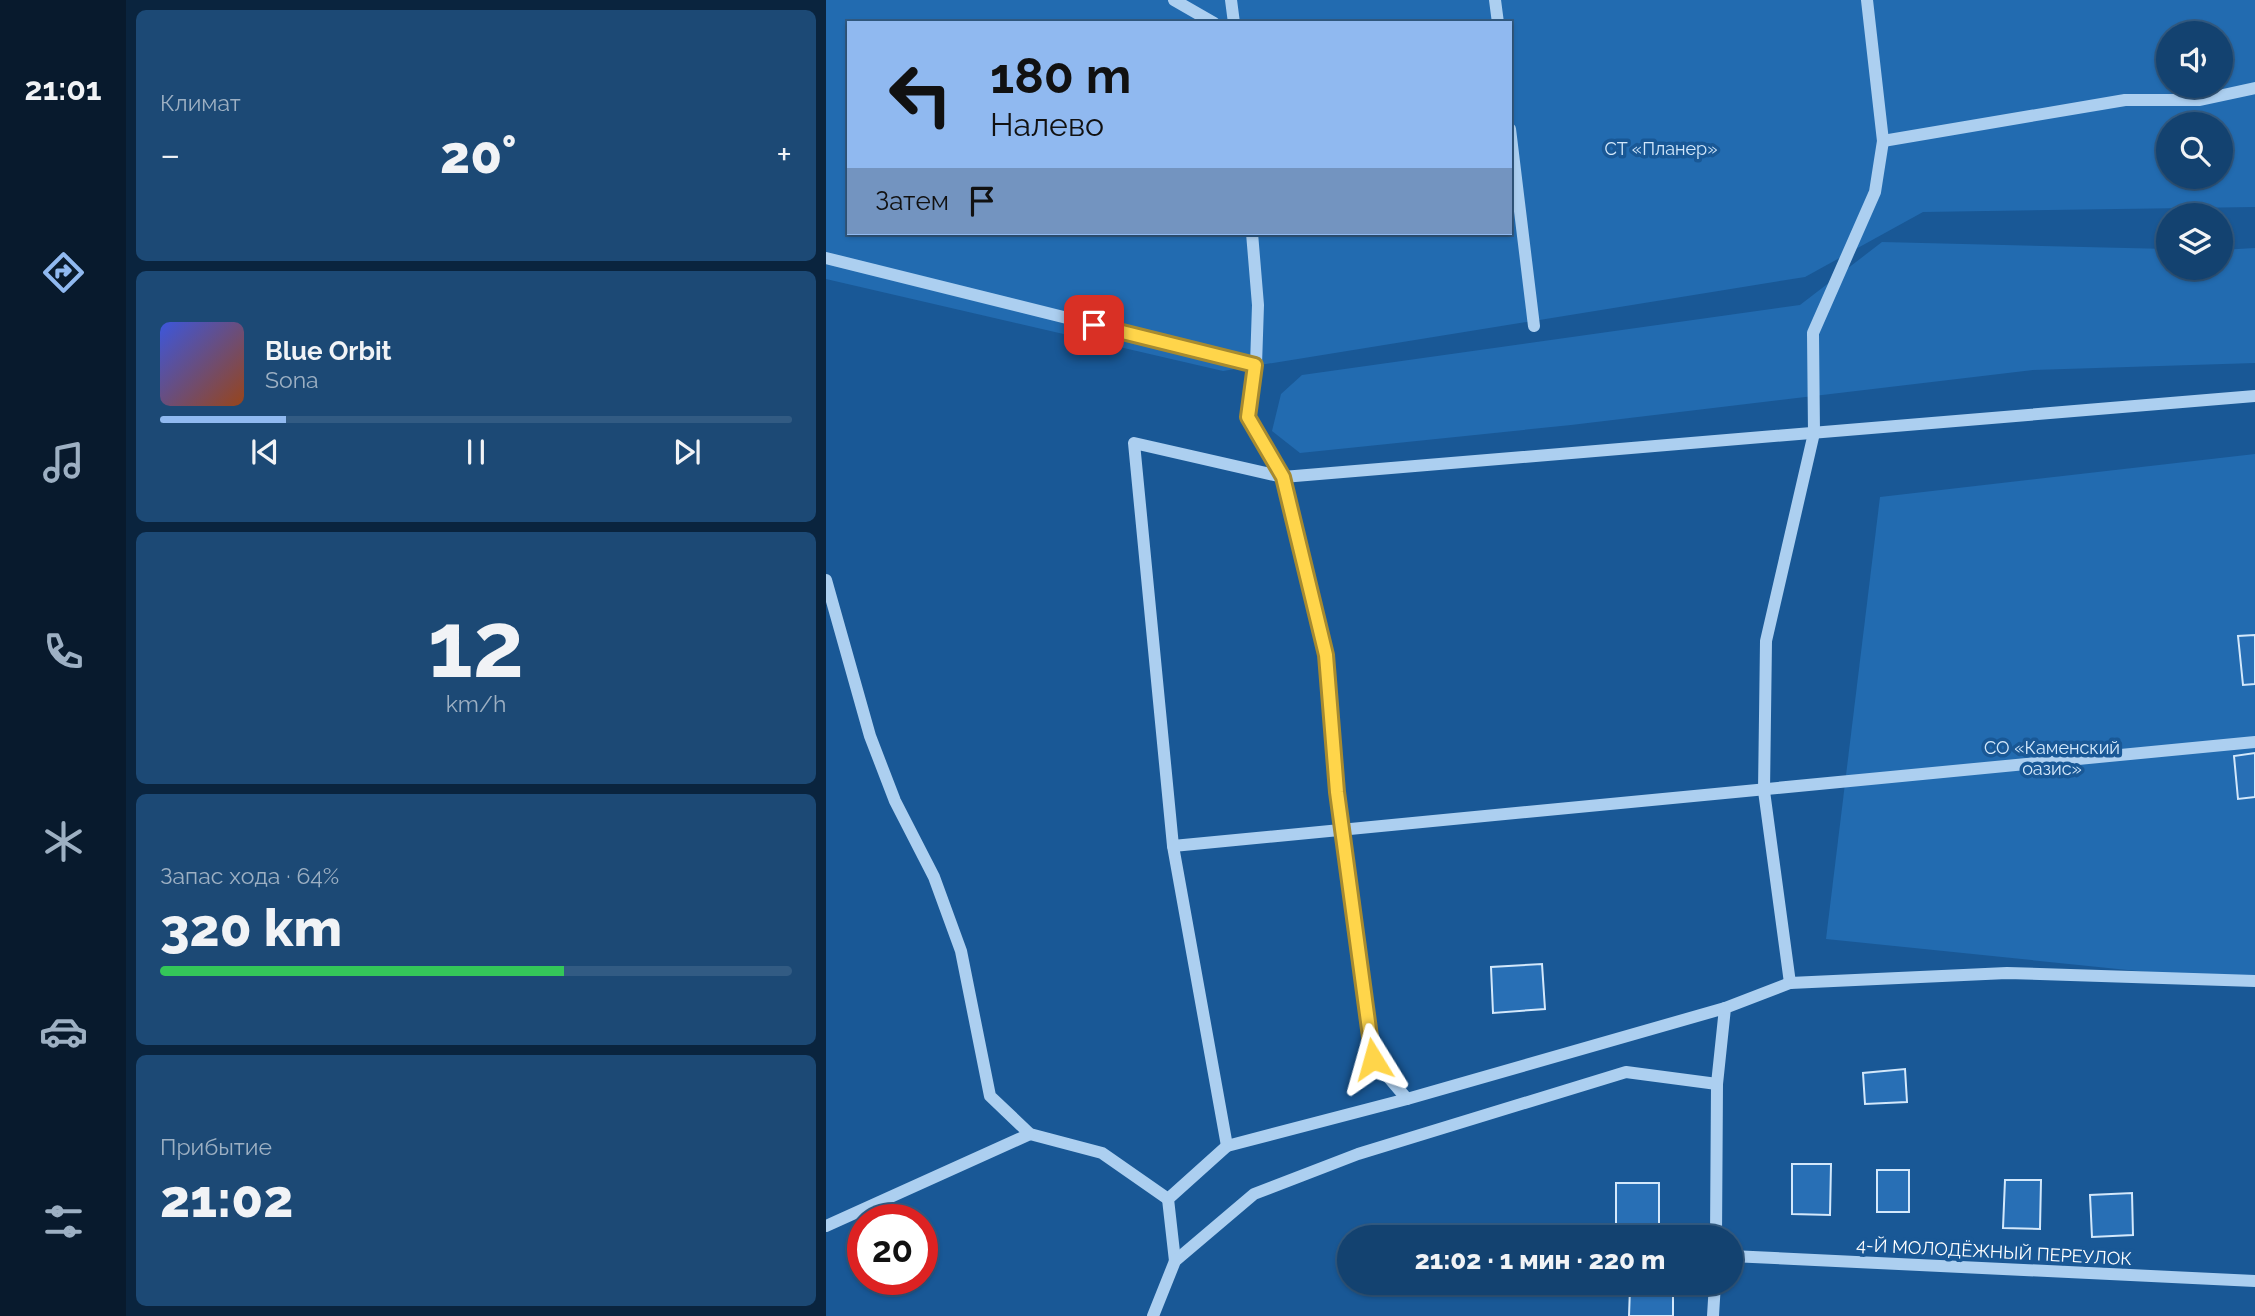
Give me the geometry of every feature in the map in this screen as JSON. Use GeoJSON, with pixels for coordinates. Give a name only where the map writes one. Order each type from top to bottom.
{"type":"FeatureCollection","features":[{"type":"Feature","properties":{"kind":"street"},"geometry":{"type":"LineString","coordinates":[[1174,0],[1211,21]]}},
{"type":"Feature","properties":{"kind":"street"},"geometry":{"type":"LineString","coordinates":[[1231,0],[1234,21]]}},
{"type":"Feature","properties":{"kind":"street"},"geometry":{"type":"LineString","coordinates":[[1495,0],[1498,21]]}},
{"type":"Feature","properties":{"kind":"street"},"geometry":{"type":"LineString","coordinates":[[1790,983],[1764,790],[1766,641],[1814,433],[1813,333],[1875,192],[1883,141],[1867,0]]}},
{"type":"Feature","properties":{"kind":"street"},"geometry":{"type":"LineString","coordinates":[[1883,141],[2125,100],[2200,100],[2255,88]]}},
{"type":"Feature","properties":{"kind":"street"},"geometry":{"type":"LineString","coordinates":[[1512,145],[1534,326]]}},
{"type":"Feature","properties":{"kind":"street"},"geometry":{"type":"LineString","coordinates":[[1252,235],[1258,305],[1255,365],[1248,417],[1283,477],[1326,655],[1342,832],[1373,1059],[1407,1099]]}},
{"type":"Feature","properties":{"kind":"street"},"geometry":{"type":"LineString","coordinates":[[826,258],[1255,365]]}},
{"type":"Feature","properties":{"kind":"street"},"geometry":{"type":"LineString","coordinates":[[1227,1146],[1173,846],[1135,443],[1283,477],[2255,396]]}},
{"type":"Feature","properties":{"kind":"street"},"geometry":{"type":"LineString","coordinates":[[826,580],[870,736],[895,801],[934,877],[961,951],[990,1097],[1030,1134],[1102,1153],[1168,1199],[1175,1261]]}},
{"type":"Feature","properties":{"kind":"street"},"geometry":{"type":"LineString","coordinates":[[1173,846],[1342,832],[2255,742]]}},
{"type":"Feature","properties":{"kind":"street"},"geometry":{"type":"LineString","coordinates":[[1168,1199],[1227,1146],[1407,1099],[1725,1008],[1790,983],[2007,973],[2255,981]]}},
{"type":"Feature","properties":{"kind":"street"},"geometry":{"type":"LineString","coordinates":[[1716,1225],[1717,1084],[1725,1008]]}},
{"type":"Feature","properties":{"kind":"street"},"geometry":{"type":"LineString","coordinates":[[1153,1316],[1175,1261],[1254,1194],[1358,1154],[1626,1072],[1717,1084]]}},
{"type":"Feature","properties":{"kind":"street"},"geometry":{"type":"LineString","coordinates":[[826,1226],[1030,1134]]}},
{"type":"Feature","properties":{"kind":"street","name":"4-Й МОЛОДЁЖНЫЙ ПЕРЕУЛОК"},"geometry":{"type":"LineString","coordinates":[[1743,1257],[2255,1281]]}},
{"type":"Feature","properties":{"kind":"street"},"geometry":{"type":"LineString","coordinates":[[1713,1316],[1714,1295]]}},
{"type":"Feature","properties":{"kind":"green space","name":"СТ «Планер»"},"geometry":{"type":"Polygon","coordinates":[[[826,0],[2255,0],[2255,207],[2233,207],[2233,203],[2156,203],[2156,208],[1923,212],[1805,277],[1223,371],[826,279],[826,0]]]}},
{"type":"Feature","properties":{"kind":"green space"},"geometry":{"type":"Polygon","coordinates":[[[1882,242],[2156,249],[2156,280],[2233,280],[2233,249],[2255,248],[2255,363],[2033,370],[1571,425],[1300,453],[1272,431],[1281,394],[1302,375],[1800,305],[1882,242]]]}},
{"type":"Feature","properties":{"kind":"green space","name":"СО «Каменский оазис»"},"geometry":{"type":"Polygon","coordinates":[[[2255,454],[2255,983],[1826,939],[1880,497],[2255,454]]]}},
{"type":"Feature","properties":{"kind":"building"},"geometry":{"type":"Polygon","coordinates":[[[2255,635],[2255,684],[2243,685],[2238,636],[2255,635]]]}},
{"type":"Feature","properties":{"kind":"building"},"geometry":{"type":"Polygon","coordinates":[[[2255,753],[2255,797],[2238,799],[2234,756],[2255,753]]]}},
{"type":"Feature","properties":{"kind":"building"},"geometry":{"type":"Polygon","coordinates":[[[1542,964],[1545,1009],[1493,1013],[1491,967],[1542,964]]]}},
{"type":"Feature","properties":{"kind":"building"},"geometry":{"type":"Polygon","coordinates":[[[1905,1069],[1907,1102],[1865,1104],[1863,1073],[1905,1069]]]}},
{"type":"Feature","properties":{"kind":"building"},"geometry":{"type":"Polygon","coordinates":[[[1792,1164],[1831,1164],[1830,1215],[1792,1214],[1792,1164]]]}},
{"type":"Feature","properties":{"kind":"building"},"geometry":{"type":"Polygon","coordinates":[[[1877,1170],[1909,1170],[1909,1212],[1877,1212],[1877,1170]]]}},
{"type":"Feature","properties":{"kind":"building"},"geometry":{"type":"Polygon","coordinates":[[[2005,1180],[2041,1180],[2040,1229],[2003,1228],[2005,1180]]]}},
{"type":"Feature","properties":{"kind":"building"},"geometry":{"type":"Polygon","coordinates":[[[1616,1183],[1659,1183],[1659,1225],[1616,1225],[1616,1183]]]}},
{"type":"Feature","properties":{"kind":"building"},"geometry":{"type":"Polygon","coordinates":[[[2132,1193],[2133,1235],[2092,1237],[2090,1195],[2132,1193]]]}},
{"type":"Feature","properties":{"kind":"building"},"geometry":{"type":"Polygon","coordinates":[[[1630,1295],[1673,1295],[1673,1316],[1629,1316],[1630,1295]]]}},
{"type":"Feature","properties":{"kind":"route"},"geometry":{"type":"LineString","coordinates":[[1094,325],[1255,365],[1248,417],[1283,477],[1326,655],[1337,792],[1373,1059]]}}]}
